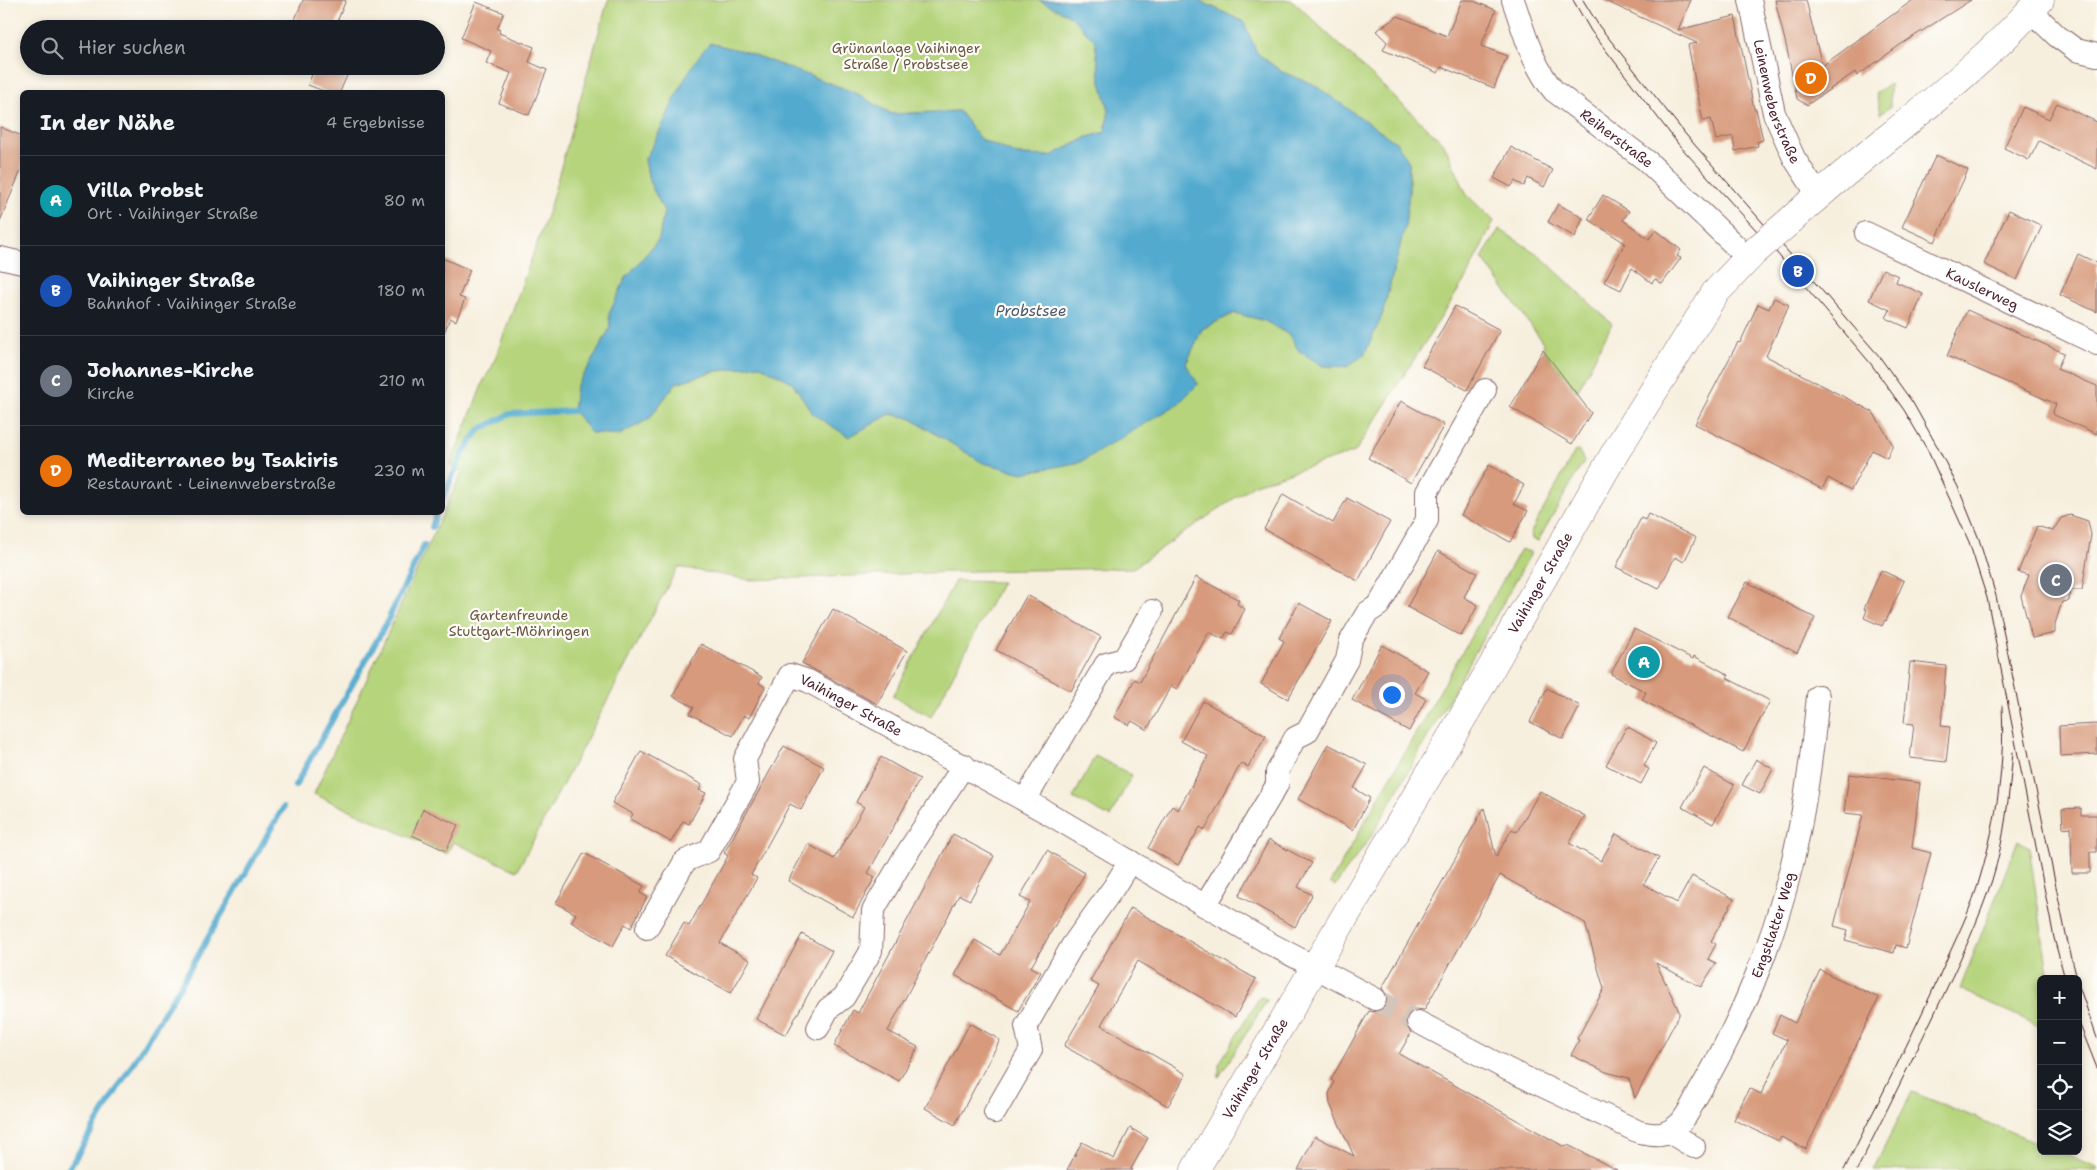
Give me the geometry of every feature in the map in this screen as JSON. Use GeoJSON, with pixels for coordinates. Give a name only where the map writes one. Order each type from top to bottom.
{"type":"FeatureCollection","features":[{"type":"Feature","properties":{"kind":"main road","name":"Vaihinger Straße"},"geometry":{"type":"LineString","coordinates":[[1195,1170],[1467,710],[1616,451],[1715,293],[1751,255],[1790,220],[1909,122],[2035,6]]}},
{"type":"Feature","properties":{"kind":"street","name":"Reiherstraße"},"geometry":{"type":"LineString","coordinates":[[1513,0],[1532,55],[1544,79],[1554,91],[1647,160],[1751,255]]}},
{"type":"Feature","properties":{"kind":"street","name":"Leinenweberstraße"},"geometry":{"type":"LineString","coordinates":[[1750,0],[1774,113],[1798,164],[1818,195]]}},
{"type":"Feature","properties":{"kind":"street"},"geometry":{"type":"LineString","coordinates":[[2035,6],[2057,36],[2076,50],[2097,56]]}},
{"type":"Feature","properties":{"kind":"street","name":"Kauslerweg"},"geometry":{"type":"LineString","coordinates":[[1866,233],[2097,344]]}},
{"type":"Feature","properties":{"kind":"street"},"geometry":{"type":"LineString","coordinates":[[0,258],[20,263]]}},
{"type":"Feature","properties":{"kind":"street"},"geometry":{"type":"LineString","coordinates":[[1205,906],[1277,785],[1277,772],[1295,738],[1307,732],[1347,660],[1351,640],[1367,613],[1379,606],[1427,520],[1427,492],[1485,390]]}},
{"type":"Feature","properties":{"kind":"street"},"geometry":{"type":"LineString","coordinates":[[1025,800],[1106,664],[1124,659],[1152,611]]}},
{"type":"Feature","properties":{"kind":"street","name":"Vaihinger Straße"},"geometry":{"type":"LineString","coordinates":[[646,928],[685,861],[709,851],[748,782],[745,759],[790,675],[808,681],[964,765],[1205,906],[1314,967]]}},
{"type":"Feature","properties":{"kind":"street","name":"Engstlatter Weg"},"geometry":{"type":"LineString","coordinates":[[1669,1132],[1680,1124],[1686,1116],[1711,1073],[1742,1007],[1767,947],[1791,869],[1809,778],[1818,696]]}},
{"type":"Feature","properties":{"kind":"street"},"geometry":{"type":"LineString","coordinates":[[818,1028],[828,1009],[844,997],[871,951],[873,911],[902,861],[964,765]]}},
{"type":"Feature","properties":{"kind":"street"},"geometry":{"type":"LineString","coordinates":[[995,1112],[1031,1050],[1026,1026],[1072,946],[1130,861]]}},
{"type":"Feature","properties":{"kind":"street"},"geometry":{"type":"LineString","coordinates":[[1314,967],[1375,999]]}},
{"type":"Feature","properties":{"kind":"street"},"geometry":{"type":"LineString","coordinates":[[1418,1022],[1507,1069],[1639,1132],[1657,1135],[1669,1132],[1694,1147]]}},
{"type":"Feature","properties":{"kind":"green space"},"geometry":{"type":"Polygon","coordinates":[[[608,0],[1039,0],[1069,15],[1095,41],[1100,78],[1109,110],[1105,132],[1088,137],[1051,156],[1018,155],[980,139],[958,111],[892,114],[856,93],[743,51],[659,136],[645,159],[649,181],[664,211],[659,239],[643,258],[609,314],[610,328],[576,386],[619,435],[649,419],[676,383],[712,372],[759,365],[792,382],[813,414],[849,437],[890,414],[910,418],[942,438],[1133,430],[1178,404],[1186,364],[1202,329],[1235,313],[1265,321],[1289,335],[1299,351],[1405,227],[1409,192],[1409,162],[1313,84],[1282,72],[1257,53],[1244,22],[1198,0],[1292,0],[1444,144],[1467,195],[1494,221],[1466,278],[1355,452],[1255,484],[1133,568],[977,571],[750,580],[678,567],[517,871],[453,842],[447,854],[314,794],[442,515],[445,515],[445,509],[462,472],[450,466],[484,380],[492,367],[548,213],[608,0]]]}},
{"type":"Feature","properties":{"kind":"green space"},"geometry":{"type":"Polygon","coordinates":[[[1890,84],[1890,107],[1880,114],[1876,93],[1890,84]]]}},
{"type":"Feature","properties":{"kind":"green space"},"geometry":{"type":"Polygon","coordinates":[[[1499,229],[1539,255],[1612,324],[1577,392],[1543,350],[1544,344],[1482,258],[1499,229]]]}},
{"type":"Feature","properties":{"kind":"green space"},"geometry":{"type":"Polygon","coordinates":[[[1575,451],[1579,451],[1584,461],[1538,541],[1532,539],[1531,532],[1575,451]]]}},
{"type":"Feature","properties":{"kind":"green space"},"geometry":{"type":"Polygon","coordinates":[[[1521,549],[1530,552],[1530,555],[1373,834],[1335,886],[1330,883],[1521,549]]]}},
{"type":"Feature","properties":{"kind":"green space"},"geometry":{"type":"Polygon","coordinates":[[[955,581],[1002,582],[931,717],[893,696],[955,581]]]}},
{"type":"Feature","properties":{"kind":"green space"},"geometry":{"type":"Polygon","coordinates":[[[1095,756],[1132,775],[1110,817],[1073,798],[1095,756]]]}},
{"type":"Feature","properties":{"kind":"green space"},"geometry":{"type":"Polygon","coordinates":[[[2018,840],[2029,847],[2048,975],[2037,975],[2037,1025],[1960,989],[2018,840]]]}},
{"type":"Feature","properties":{"kind":"green space"},"geometry":{"type":"Polygon","coordinates":[[[1262,997],[1267,1000],[1219,1077],[1219,1064],[1259,998],[1262,997]]]}},
{"type":"Feature","properties":{"kind":"green space"},"geometry":{"type":"Polygon","coordinates":[[[1912,1092],[2037,1142],[2037,1155],[2068,1155],[2097,1167],[2097,1170],[1873,1170],[1912,1092]]]}},
{"type":"Feature","properties":{"kind":"water","name":"Probstsee"},"geometry":{"type":"Polygon","coordinates":[[[1039,0],[1198,0],[1244,22],[1257,53],[1282,72],[1313,84],[1397,143],[1409,162],[1409,192],[1405,227],[1382,316],[1364,355],[1347,367],[1323,366],[1299,351],[1289,335],[1265,321],[1235,313],[1202,329],[1186,364],[1198,384],[1178,404],[1081,462],[1023,473],[983,463],[910,418],[890,414],[849,437],[813,414],[792,382],[759,365],[712,372],[676,383],[649,419],[619,435],[591,433],[573,411],[576,386],[610,328],[609,314],[625,279],[659,239],[664,211],[649,181],[645,159],[682,84],[699,56],[710,43],[743,51],[856,93],[891,114],[959,111],[980,139],[1018,155],[1051,156],[1088,137],[1105,132],[1109,110],[1100,78],[1095,41],[1069,15],[1039,0]]]}},
{"type":"Feature","properties":{"kind":"building"},"geometry":{"type":"Polygon","coordinates":[[[303,0],[346,0],[338,20],[295,20],[303,0]]]}},
{"type":"Feature","properties":{"kind":"building"},"geometry":{"type":"Polygon","coordinates":[[[1462,0],[1471,0],[1496,10],[1481,46],[1507,56],[1494,88],[1441,67],[1438,73],[1383,50],[1387,42],[1376,31],[1398,16],[1447,36],[1462,0]]]}},
{"type":"Feature","properties":{"kind":"building"},"geometry":{"type":"Polygon","coordinates":[[[1603,0],[1691,0],[1678,30],[1735,16],[1754,109],[1756,109],[1763,140],[1757,142],[1758,146],[1735,151],[1733,136],[1716,140],[1711,119],[1703,121],[1688,45],[1697,43],[1603,0]]]}},
{"type":"Feature","properties":{"kind":"building"},"geometry":{"type":"Polygon","coordinates":[[[1775,0],[1806,0],[1822,66],[1913,0],[1971,0],[1900,45],[1857,76],[1855,72],[1807,105],[1797,99],[1775,0]]]}},
{"type":"Feature","properties":{"kind":"building"},"geometry":{"type":"Polygon","coordinates":[[[476,2],[504,13],[497,29],[500,30],[499,33],[534,47],[529,62],[547,70],[529,115],[499,103],[511,73],[486,63],[491,51],[461,38],[476,2]]]}},
{"type":"Feature","properties":{"kind":"building"},"geometry":{"type":"Polygon","coordinates":[[[312,75],[347,75],[341,90],[321,90],[308,85],[312,75]]]}},
{"type":"Feature","properties":{"kind":"building"},"geometry":{"type":"Polygon","coordinates":[[[2057,103],[2097,122],[2097,169],[2039,141],[2029,160],[2004,148],[2023,107],[2049,119],[2057,103]]]}},
{"type":"Feature","properties":{"kind":"building"},"geometry":{"type":"Polygon","coordinates":[[[0,127],[20,135],[20,173],[0,221],[0,127]]]}},
{"type":"Feature","properties":{"kind":"building"},"geometry":{"type":"Polygon","coordinates":[[[1511,147],[1553,170],[1544,187],[1528,178],[1524,186],[1515,181],[1511,187],[1494,178],[1511,147]]]}},
{"type":"Feature","properties":{"kind":"building"},"geometry":{"type":"Polygon","coordinates":[[[1936,155],[1968,170],[1935,242],[1902,227],[1936,155]]]}},
{"type":"Feature","properties":{"kind":"building"},"geometry":{"type":"Polygon","coordinates":[[[1603,195],[1629,211],[1623,220],[1649,239],[1656,230],[1681,250],[1677,256],[1681,258],[1662,284],[1655,279],[1652,283],[1632,268],[1621,290],[1604,282],[1625,243],[1588,219],[1603,195]]]}},
{"type":"Feature","properties":{"kind":"building"},"geometry":{"type":"Polygon","coordinates":[[[1558,204],[1583,218],[1575,237],[1548,222],[1558,204]]]}},
{"type":"Feature","properties":{"kind":"building"},"geometry":{"type":"Polygon","coordinates":[[[2009,210],[2042,226],[2017,280],[1984,264],[2009,210]]]}},
{"type":"Feature","properties":{"kind":"building"},"geometry":{"type":"Polygon","coordinates":[[[2078,254],[2097,263],[2097,312],[2060,295],[2078,254]]]}},
{"type":"Feature","properties":{"kind":"building"},"geometry":{"type":"Polygon","coordinates":[[[445,259],[470,270],[459,297],[465,299],[456,321],[450,318],[445,330],[445,259]]]}},
{"type":"Feature","properties":{"kind":"building"},"geometry":{"type":"Polygon","coordinates":[[[1883,269],[1898,276],[1896,282],[1923,294],[1908,328],[1886,318],[1890,310],[1869,300],[1883,269]]]}},
{"type":"Feature","properties":{"kind":"building"},"geometry":{"type":"Polygon","coordinates":[[[1774,298],[1789,305],[1766,356],[1873,412],[1893,445],[1887,458],[1872,450],[1851,490],[1828,478],[1822,489],[1695,424],[1738,342],[1740,343],[1758,304],[1769,309],[1774,298]]]}},
{"type":"Feature","properties":{"kind":"building"},"geometry":{"type":"Polygon","coordinates":[[[1455,306],[1500,330],[1467,390],[1422,366],[1455,306]]]}},
{"type":"Feature","properties":{"kind":"building"},"geometry":{"type":"Polygon","coordinates":[[[1967,310],[2064,353],[2057,369],[2097,386],[2097,434],[2052,414],[2056,404],[1947,356],[1967,310]]]}},
{"type":"Feature","properties":{"kind":"building"},"geometry":{"type":"Polygon","coordinates":[[[1543,350],[1591,413],[1572,444],[1510,407],[1543,350]]]}},
{"type":"Feature","properties":{"kind":"building"},"geometry":{"type":"Polygon","coordinates":[[[1401,401],[1444,425],[1411,483],[1368,458],[1401,401]]]}},
{"type":"Feature","properties":{"kind":"building"},"geometry":{"type":"Polygon","coordinates":[[[1489,465],[1524,485],[1514,504],[1528,511],[1510,542],[1461,515],[1489,465]]]}},
{"type":"Feature","properties":{"kind":"building"},"geometry":{"type":"Polygon","coordinates":[[[1283,494],[1333,523],[1347,498],[1390,522],[1358,581],[1264,529],[1283,494]]]}},
{"type":"Feature","properties":{"kind":"building"},"geometry":{"type":"Polygon","coordinates":[[[1648,514],[1696,538],[1684,562],[1675,557],[1659,589],[1616,567],[1641,518],[1645,520],[1648,514]]]}},
{"type":"Feature","properties":{"kind":"building"},"geometry":{"type":"Polygon","coordinates":[[[2070,515],[2088,521],[2091,535],[2082,590],[2070,590],[2069,601],[2062,602],[2055,624],[2055,633],[2032,638],[2021,596],[2029,575],[2018,572],[2037,526],[2053,531],[2061,518],[2070,515]]]}},
{"type":"Feature","properties":{"kind":"building"},"geometry":{"type":"Polygon","coordinates":[[[1438,551],[1477,573],[1464,597],[1478,605],[1461,636],[1407,607],[1438,551]]]}},
{"type":"Feature","properties":{"kind":"building"},"geometry":{"type":"Polygon","coordinates":[[[1881,570],[1904,581],[1882,626],[1864,618],[1867,610],[1864,609],[1881,570]]]}},
{"type":"Feature","properties":{"kind":"building"},"geometry":{"type":"Polygon","coordinates":[[[1196,577],[1239,600],[1237,604],[1245,609],[1232,634],[1227,632],[1223,639],[1209,632],[1177,689],[1171,686],[1147,730],[1132,721],[1129,725],[1114,717],[1135,679],[1140,682],[1196,577]]]}},
{"type":"Feature","properties":{"kind":"building"},"geometry":{"type":"Polygon","coordinates":[[[1747,582],[1815,618],[1797,653],[1728,617],[1747,582]]]}},
{"type":"Feature","properties":{"kind":"building"},"geometry":{"type":"Polygon","coordinates":[[[1027,595],[1101,637],[1071,691],[996,650],[1027,595]]]}},
{"type":"Feature","properties":{"kind":"building"},"geometry":{"type":"Polygon","coordinates":[[[1299,603],[1332,621],[1288,699],[1261,684],[1284,641],[1279,638],[1299,603]]]}},
{"type":"Feature","properties":{"kind":"building"},"geometry":{"type":"Polygon","coordinates":[[[833,609],[907,651],[877,704],[802,663],[833,609]]]}},
{"type":"Feature","properties":{"kind":"building"},"geometry":{"type":"Polygon","coordinates":[[[1634,629],[1693,659],[1694,656],[1729,675],[1727,678],[1770,701],[1743,752],[1642,700],[1646,692],[1611,674],[1634,629]]]}},
{"type":"Feature","properties":{"kind":"building"},"geometry":{"type":"Polygon","coordinates":[[[701,644],[762,677],[759,683],[765,687],[749,718],[744,715],[733,736],[690,714],[694,707],[673,696],[701,644]]]}},
{"type":"Feature","properties":{"kind":"building"},"geometry":{"type":"Polygon","coordinates":[[[1382,645],[1428,671],[1415,693],[1426,699],[1409,731],[1352,700],[1382,645]]]}},
{"type":"Feature","properties":{"kind":"building"},"geometry":{"type":"Polygon","coordinates":[[[1910,662],[1946,666],[1941,726],[1950,727],[1946,762],[1910,758],[1914,724],[1904,723],[1910,662]]]}},
{"type":"Feature","properties":{"kind":"building"},"geometry":{"type":"Polygon","coordinates":[[[1547,688],[1580,706],[1563,739],[1530,722],[1547,688]]]}},
{"type":"Feature","properties":{"kind":"building"},"geometry":{"type":"Polygon","coordinates":[[[1203,701],[1266,736],[1248,767],[1241,763],[1205,830],[1200,827],[1178,865],[1148,848],[1172,806],[1178,810],[1208,756],[1181,741],[1203,701]]]}},
{"type":"Feature","properties":{"kind":"building"},"geometry":{"type":"Polygon","coordinates":[[[2097,724],[2097,754],[2060,756],[2059,726],[2097,724]]]}},
{"type":"Feature","properties":{"kind":"building"},"geometry":{"type":"Polygon","coordinates":[[[1628,727],[1656,743],[1644,766],[1649,769],[1641,784],[1606,765],[1628,727]]]}},
{"type":"Feature","properties":{"kind":"building"},"geometry":{"type":"Polygon","coordinates":[[[1328,744],[1367,765],[1354,788],[1370,798],[1353,830],[1298,799],[1328,744]]]}},
{"type":"Feature","properties":{"kind":"building"},"geometry":{"type":"Polygon","coordinates":[[[784,746],[824,767],[801,810],[790,804],[751,875],[757,878],[720,943],[750,960],[731,993],[665,956],[684,923],[689,926],[728,856],[724,853],[784,746]]]}},
{"type":"Feature","properties":{"kind":"building"},"geometry":{"type":"Polygon","coordinates":[[[641,751],[702,785],[699,790],[706,793],[689,824],[683,821],[671,842],[630,819],[633,814],[612,803],[641,751]]]}},
{"type":"Feature","properties":{"kind":"building"},"geometry":{"type":"Polygon","coordinates":[[[881,757],[920,779],[868,873],[875,877],[853,917],[788,881],[808,844],[834,859],[864,807],[856,802],[881,757]]]}},
{"type":"Feature","properties":{"kind":"building"},"geometry":{"type":"Polygon","coordinates":[[[1756,759],[1773,769],[1760,794],[1742,785],[1756,759]]]}},
{"type":"Feature","properties":{"kind":"building"},"geometry":{"type":"Polygon","coordinates":[[[1704,768],[1734,785],[1713,824],[1682,807],[1704,768]]]}},
{"type":"Feature","properties":{"kind":"building"},"geometry":{"type":"Polygon","coordinates":[[[1849,774],[1920,783],[1912,848],[1931,853],[1906,948],[1896,945],[1894,953],[1845,940],[1848,930],[1834,926],[1863,815],[1844,813],[1849,774]]]}},
{"type":"Feature","properties":{"kind":"building"},"geometry":{"type":"Polygon","coordinates":[[[1540,791],[1585,816],[1569,843],[1601,861],[1616,834],[1659,858],[1644,884],[1677,903],[1692,876],[1734,899],[1711,941],[1716,944],[1708,959],[1716,963],[1701,987],[1656,963],[1679,1011],[1679,1015],[1635,1098],[1629,1078],[1606,1072],[1571,1055],[1579,1040],[1577,1039],[1604,989],[1585,923],[1500,875],[1424,1010],[1417,1009],[1407,1015],[1405,1023],[1411,1033],[1399,1054],[1563,1146],[1568,1145],[1617,1170],[1298,1170],[1315,1136],[1354,1156],[1330,1104],[1329,1094],[1334,1082],[1331,1080],[1369,1011],[1376,1012],[1386,1006],[1388,998],[1382,988],[1484,808],[1496,857],[1512,829],[1517,832],[1540,791]]]}},
{"type":"Feature","properties":{"kind":"building"},"geometry":{"type":"Polygon","coordinates":[[[2081,808],[2081,815],[2097,815],[2097,852],[2090,852],[2090,873],[2072,873],[2071,827],[2063,828],[2062,809],[2081,808]]]}},
{"type":"Feature","properties":{"kind":"building"},"geometry":{"type":"Polygon","coordinates":[[[423,809],[458,825],[446,851],[412,835],[423,809]]]}},
{"type":"Feature","properties":{"kind":"building"},"geometry":{"type":"Polygon","coordinates":[[[953,834],[994,856],[970,900],[959,895],[888,1031],[918,1047],[899,1081],[834,1046],[853,1010],[858,1013],[953,834]]]}},
{"type":"Feature","properties":{"kind":"building"},"geometry":{"type":"Polygon","coordinates":[[[1269,840],[1312,863],[1298,887],[1312,895],[1295,927],[1239,896],[1269,840]]]}},
{"type":"Feature","properties":{"kind":"building"},"geometry":{"type":"Polygon","coordinates":[[[1047,850],[1085,873],[1031,967],[1041,972],[1018,1011],[955,975],[975,940],[1000,955],[1030,902],[1020,897],[1047,850]]]}},
{"type":"Feature","properties":{"kind":"building"},"geometry":{"type":"Polygon","coordinates":[[[584,853],[644,886],[640,893],[647,897],[631,928],[625,924],[613,946],[571,922],[576,914],[556,903],[584,853]]]}},
{"type":"Feature","properties":{"kind":"building"},"geometry":{"type":"Polygon","coordinates":[[[1131,908],[1256,979],[1235,1017],[1138,961],[1101,1025],[1186,1074],[1168,1106],[1064,1046],[1099,986],[1090,981],[1131,908]]]}},
{"type":"Feature","properties":{"kind":"building"},"geometry":{"type":"Polygon","coordinates":[[[802,934],[832,951],[786,1035],[756,1019],[802,934]]]}},
{"type":"Feature","properties":{"kind":"building"},"geometry":{"type":"Polygon","coordinates":[[[1820,970],[1879,998],[1806,1149],[1781,1137],[1779,1141],[1734,1120],[1749,1088],[1761,1094],[1787,1040],[1772,1033],[1780,1015],[1795,1023],[1820,970]]]}},
{"type":"Feature","properties":{"kind":"building"},"geometry":{"type":"Polygon","coordinates":[[[970,1023],[1000,1040],[955,1125],[925,1108],[970,1023]]]}},
{"type":"Feature","properties":{"kind":"building"},"geometry":{"type":"Polygon","coordinates":[[[1130,1128],[1148,1138],[1131,1169],[1133,1170],[1067,1170],[1082,1142],[1114,1159],[1130,1128]]]}},
{"type":"Feature","properties":{"kind":"waterway"},"geometry":{"type":"LineString","coordinates":[[445,493],[462,455],[479,430],[510,414],[573,411]]}},
{"type":"Feature","properties":{"kind":"waterway"},"geometry":{"type":"LineString","coordinates":[[432,527],[436,515]]}},
{"type":"Feature","properties":{"kind":"waterway"},"geometry":{"type":"LineString","coordinates":[[295,786],[385,626],[424,545]]}},
{"type":"Feature","properties":{"kind":"waterway"},"geometry":{"type":"LineString","coordinates":[[68,1170],[183,981],[283,808]]}},
{"type":"Feature","properties":{"kind":"tunnel"},"geometry":{"type":"LineString","coordinates":[[1375,999],[1418,1022]]}},
{"type":"Feature","properties":{"kind":"tram line"},"geometry":{"type":"LineString","coordinates":[[1573,0],[1591,31],[1679,145],[1776,252],[1871,364],[1904,410],[1928,451],[1969,542],[1987,598],[2054,938],[2064,975]]}},
{"type":"Feature","properties":{"kind":"tram line"},"geometry":{"type":"LineString","coordinates":[[1583,0],[1599,26],[1687,136],[1879,356],[1913,403],[1958,487],[1979,539],[1996,596],[2066,935],[2076,975]]}},
{"type":"Feature","properties":{"kind":"tram line"},"geometry":{"type":"LineString","coordinates":[[1844,1170],[1930,997],[1973,899],[1987,853],[1999,791],[2003,727],[2002,706]]}},
{"type":"Feature","properties":{"kind":"tram line"},"geometry":{"type":"LineString","coordinates":[[1857,1170],[1950,982],[1987,895],[2003,833],[2013,752]]}},
{"type":"Feature","properties":{"kind":"tram line"},"geometry":{"type":"LineString","coordinates":[[2082,995],[2097,1038]]}},
{"type":"Feature","properties":{"kind":"tram line"},"geometry":{"type":"LineString","coordinates":[[2082,1030],[2097,1068]]}},
{"type":"Feature","properties":{"kind":"place","name":"Mediterraneo by Tsakiris"},"geometry":{"type":"Point","coordinates":[1811,78]}},
{"type":"Feature","properties":{"kind":"place","name":"Vaihinger Straße"},"geometry":{"type":"Point","coordinates":[1798,271]}},
{"type":"Feature","properties":{"kind":"place","name":"Johannes-Kirche"},"geometry":{"type":"Point","coordinates":[2056,580]}},
{"type":"Feature","properties":{"kind":"place","name":"Villa Probst"},"geometry":{"type":"Point","coordinates":[1644,662]}},
{"type":"Feature","properties":{"kind":"park label","name":"Grünanlage Vaihinger Straße / Probstsee"},"geometry":{"type":"Point","coordinates":[906,56]}},
{"type":"Feature","properties":{"kind":"park label","name":"Gartenfreunde Stuttgart-Möhringen"},"geometry":{"type":"Point","coordinates":[519,624]}}]}
